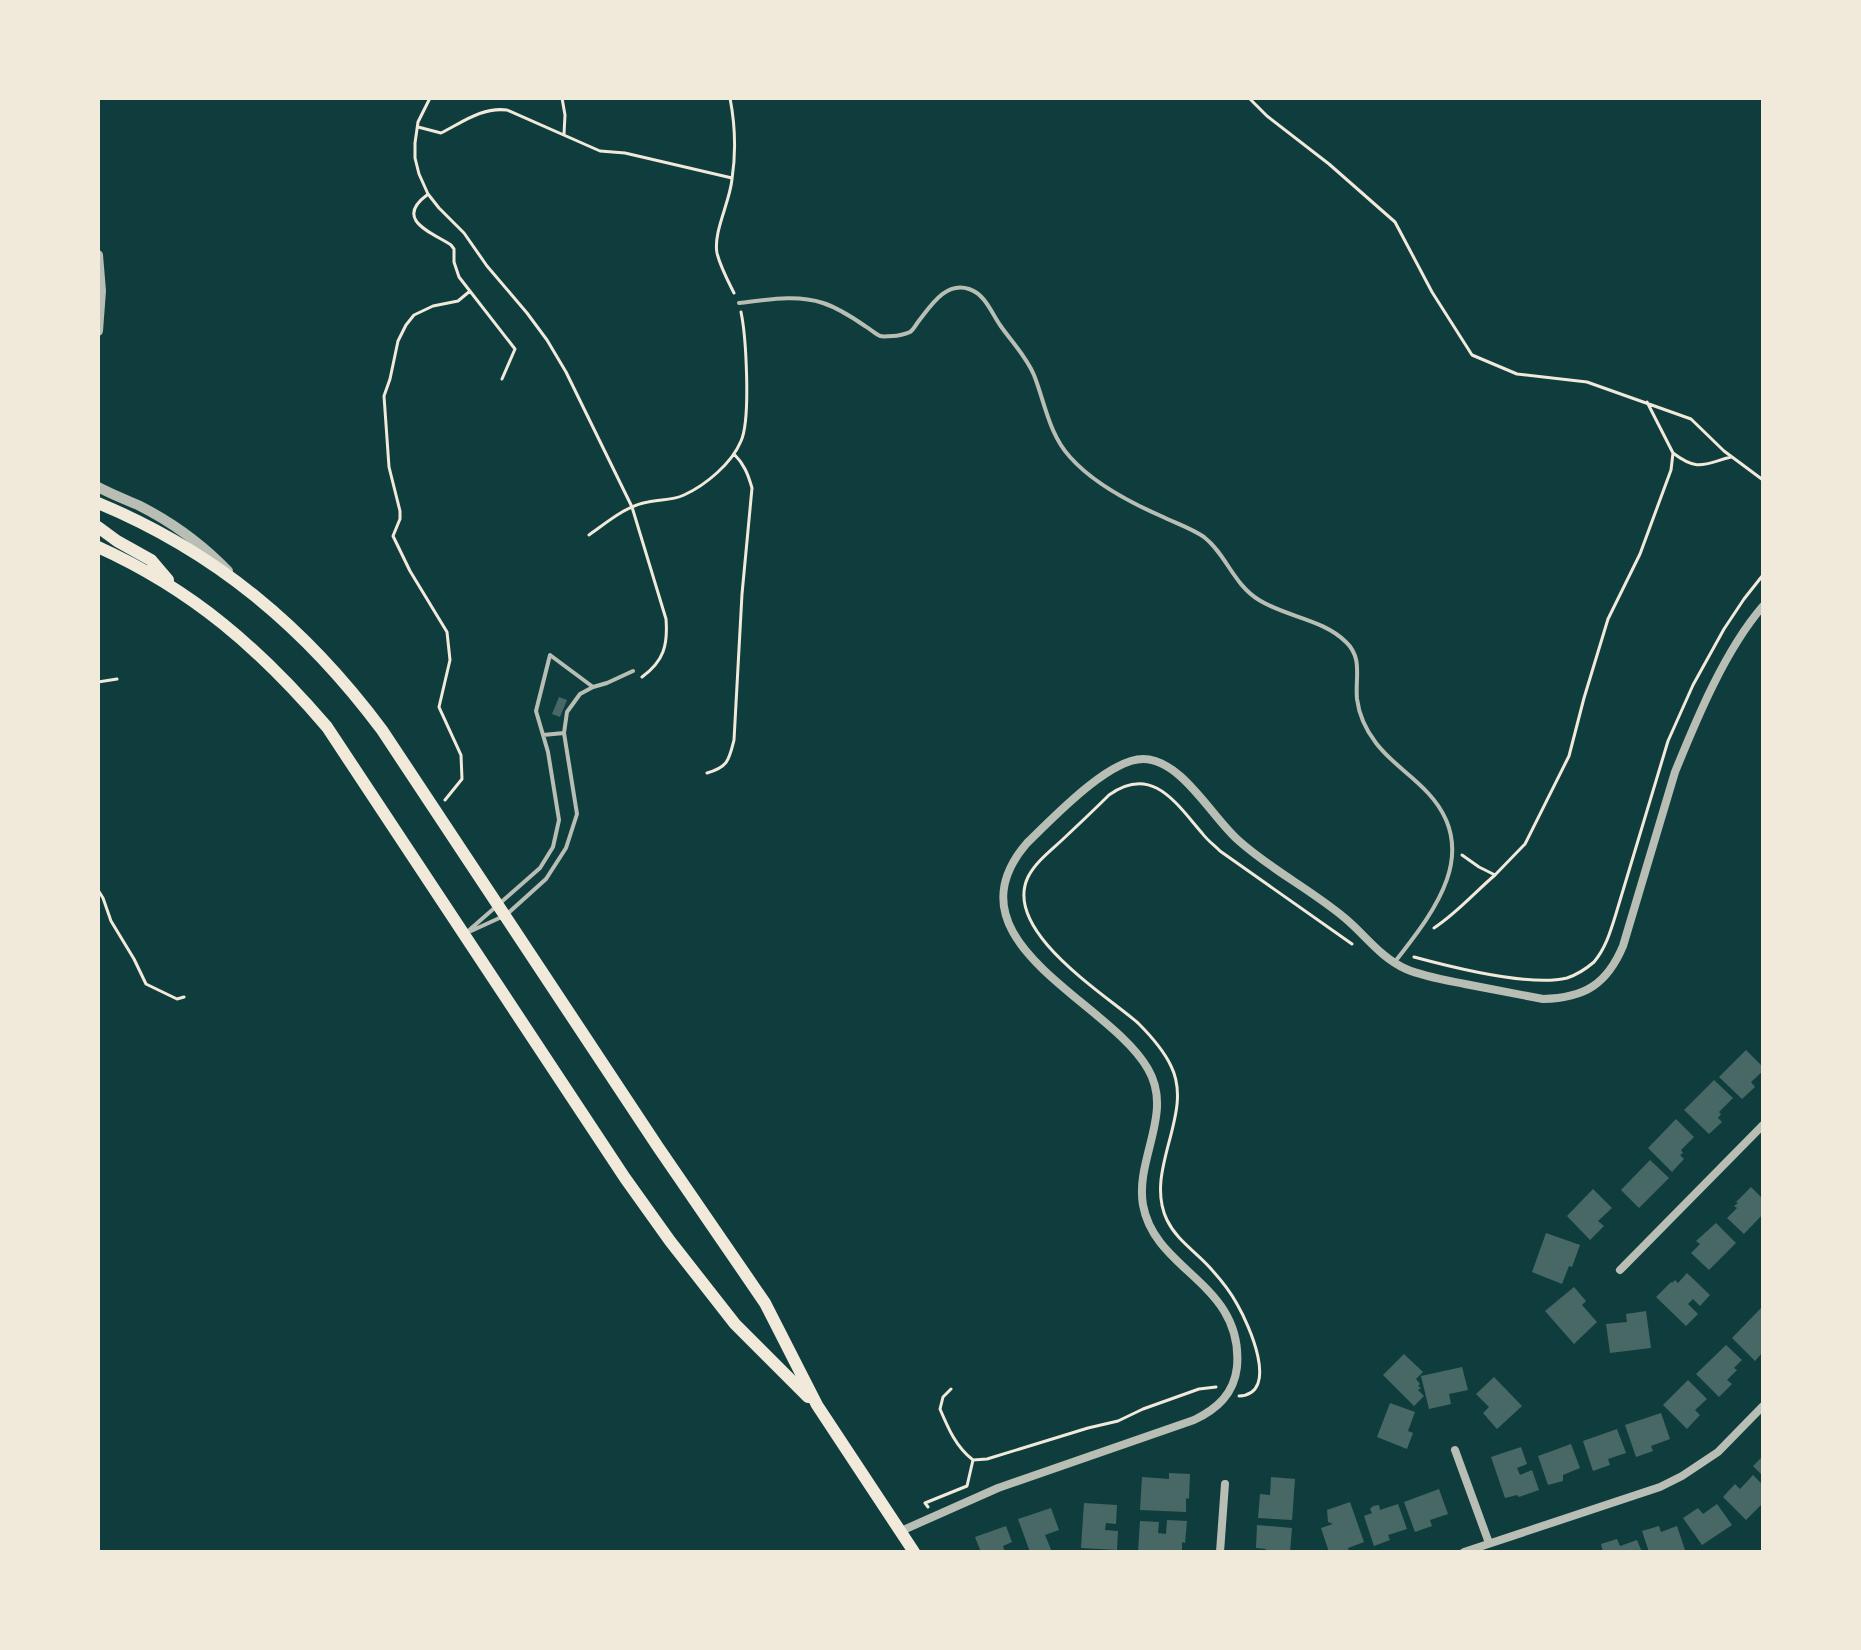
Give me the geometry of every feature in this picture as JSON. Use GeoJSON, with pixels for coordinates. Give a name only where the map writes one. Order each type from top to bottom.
{"type":"FeatureCollection","features":[{"type":"Feature","properties":{"kind":"main road"},"geometry":{"type":"LineString","coordinates":[[98,503],[144,523],[238,581],[303,637],[357,695],[765,1303],[817,1405],[914,1552]]}},
{"type":"Feature","properties":{"kind":"main road"},"geometry":{"type":"LineString","coordinates":[[98,527],[151,560],[178,591]]}},
{"type":"Feature","properties":{"kind":"main road"},"geometry":{"type":"LineString","coordinates":[[98,547],[178,591],[229,628],[262,656],[327,727],[625,1178],[670,1241],[735,1324],[817,1405]]}},
{"type":"Feature","properties":{"kind":"street"},"geometry":{"type":"LineString","coordinates":[[98,255],[101,291],[98,331]]}},
{"type":"Feature","properties":{"kind":"street"},"geometry":{"type":"LineString","coordinates":[[98,487],[176,527],[214,556],[238,581]]}},
{"type":"Feature","properties":{"kind":"street"},"geometry":{"type":"LineString","coordinates":[[901,1531],[998,1488],[1194,1420],[1222,1402],[1235,1378],[1237,1363],[1233,1329],[1227,1315],[1207,1287],[1151,1231],[1142,1202],[1144,1165],[1156,1122],[1155,1084],[1149,1070],[1126,1041],[1040,967],[1016,938],[1003,900],[1004,884],[1016,856],[1059,813],[1107,772],[1139,759],[1154,760],[1169,767],[1181,778],[1235,838],[1347,920],[1394,963],[1436,978],[1543,999],[1576,995],[1590,989],[1611,971],[1623,946],[1684,748],[1726,661],[1763,606]]}},
{"type":"Feature","properties":{"kind":"street"},"geometry":{"type":"LineString","coordinates":[[1620,1270],[1763,1125]]}},
{"type":"Feature","properties":{"kind":"street"},"geometry":{"type":"LineString","coordinates":[[1464,1552],[1660,1487],[1718,1452],[1763,1406]]}},
{"type":"Feature","properties":{"kind":"street"},"geometry":{"type":"LineString","coordinates":[[1455,1450],[1489,1543]]}},
{"type":"Feature","properties":{"kind":"street"},"geometry":{"type":"LineString","coordinates":[[1220,1552],[1225,1484]]}},
{"type":"Feature","properties":{"kind":"lane"},"geometry":{"type":"LineString","coordinates":[[739,303],[794,298],[810,300],[836,309],[881,336],[895,336],[910,332],[945,292],[959,287],[979,294],[1027,363],[1054,433],[1080,468],[1117,493],[1206,539],[1242,586],[1260,601],[1344,639],[1357,657],[1358,702],[1366,727],[1383,752],[1439,806],[1453,840],[1452,863],[1443,889],[1394,963]]}},
{"type":"Feature","properties":{"kind":"lane"},"geometry":{"type":"LineString","coordinates":[[465,933],[502,910],[540,868],[553,847],[559,820],[548,752],[536,711],[550,655],[593,687]]}},
{"type":"Feature","properties":{"kind":"lane"},"geometry":{"type":"LineString","coordinates":[[465,933],[546,879],[566,848],[577,814],[564,733],[567,712],[580,694],[633,671]]}},
{"type":"Feature","properties":{"kind":"lane"},"geometry":{"type":"LineString","coordinates":[[543,735],[564,733]]}},
{"type":"Feature","properties":{"kind":"path"},"geometry":{"type":"LineString","coordinates":[[428,98],[418,122],[415,143],[419,174],[428,194],[464,233],[547,340],[588,415],[632,507],[666,619],[667,634],[657,664],[635,681]]}},
{"type":"Feature","properties":{"kind":"path"},"geometry":{"type":"LineString","coordinates":[[562,98],[564,135]]}},
{"type":"Feature","properties":{"kind":"path"},"geometry":{"type":"LineString","coordinates":[[589,535],[632,507],[647,502],[671,501],[688,494],[712,476],[734,454],[741,442],[746,423],[742,320],[739,303],[717,252],[733,178],[734,119],[730,98]]}},
{"type":"Feature","properties":{"kind":"path"},"geometry":{"type":"LineString","coordinates":[[1249,98],[1395,222],[1432,292],[1472,355],[1517,374],[1587,382],[1691,419],[1731,457],[1763,480]]}},
{"type":"Feature","properties":{"kind":"path"},"geometry":{"type":"LineString","coordinates":[[418,127],[441,133],[463,120],[495,109],[507,110],[600,151],[625,153],[733,178]]}},
{"type":"Feature","properties":{"kind":"path"},"geometry":{"type":"LineString","coordinates":[[428,194],[417,205],[415,220],[419,227],[451,245],[459,277],[515,349],[502,379]]}},
{"type":"Feature","properties":{"kind":"path"},"geometry":{"type":"LineString","coordinates":[[437,812],[462,779],[461,755],[439,707],[450,660],[449,643],[447,632],[393,536],[400,511],[389,467],[384,396],[398,341],[414,315],[433,306],[458,301],[470,291]]}},
{"type":"Feature","properties":{"kind":"path"},"geometry":{"type":"LineString","coordinates":[[1647,402],[1673,453],[1682,460],[1698,466],[1731,457]]}},
{"type":"Feature","properties":{"kind":"path"},"geometry":{"type":"LineString","coordinates":[[1411,940],[1457,912],[1525,844],[1569,756],[1608,619],[1640,554],[1671,470],[1673,453]]}},
{"type":"Feature","properties":{"kind":"path"},"geometry":{"type":"LineString","coordinates":[[707,773],[720,769],[734,740],[742,594],[752,488],[748,473],[734,454]]}},
{"type":"Feature","properties":{"kind":"path"},"geometry":{"type":"LineString","coordinates":[[1402,954],[1445,965],[1528,979],[1568,978],[1593,963],[1605,945],[1615,917],[1668,741],[1693,685],[1724,629],[1763,575]]}},
{"type":"Feature","properties":{"kind":"path"},"geometry":{"type":"LineString","coordinates":[[98,682],[117,679]]}},
{"type":"Feature","properties":{"kind":"path"},"geometry":{"type":"LineString","coordinates":[[1239,1396],[1253,1391],[1261,1375],[1255,1344],[1245,1319],[1231,1293],[1209,1266],[1173,1231],[1162,1204],[1160,1188],[1177,1101],[1173,1070],[1153,1039],[1047,945],[1025,908],[1024,887],[1029,875],[1045,856],[1109,795],[1128,785],[1147,784],[1171,797],[1220,851],[1355,946]]}},
{"type":"Feature","properties":{"kind":"path"},"geometry":{"type":"LineString","coordinates":[[1453,849],[1495,875]]}},
{"type":"Feature","properties":{"kind":"path"},"geometry":{"type":"LineString","coordinates":[[98,890],[111,921],[146,984],[177,999],[184,997]]}},
{"type":"Feature","properties":{"kind":"path"},"geometry":{"type":"LineString","coordinates":[[951,1389],[943,1397],[940,1409],[956,1442],[973,1460],[987,1459],[1118,1421],[1199,1389],[1221,1388]]}},
{"type":"Feature","properties":{"kind":"path"},"geometry":{"type":"LineString","coordinates":[[933,1516],[925,1503],[967,1486],[973,1460]]}},
{"type":"Feature","properties":{"kind":"building"},"geometry":{"type":"Polygon","coordinates":[[[559,697],[567,700],[560,717],[552,714],[559,697]]]}},
{"type":"Feature","properties":{"kind":"building"},"geometry":{"type":"Polygon","coordinates":[[[1746,1050],[1763,1067],[1763,1071],[1751,1082],[1755,1087],[1742,1099],[1719,1077],[1746,1050]]]}},
{"type":"Feature","properties":{"kind":"building"},"geometry":{"type":"Polygon","coordinates":[[[1714,1080],[1733,1098],[1719,1112],[1718,1118],[1722,1122],[1709,1134],[1684,1110],[1714,1080]]]}},
{"type":"Feature","properties":{"kind":"building"},"geometry":{"type":"Polygon","coordinates":[[[1676,1119],[1694,1137],[1681,1150],[1683,1153],[1680,1155],[1684,1159],[1672,1172],[1648,1148],[1676,1119]]]}},
{"type":"Feature","properties":{"kind":"building"},"geometry":{"type":"Polygon","coordinates":[[[1650,1160],[1669,1178],[1639,1208],[1621,1190],[1650,1160]]]}},
{"type":"Feature","properties":{"kind":"building"},"geometry":{"type":"Polygon","coordinates":[[[1751,1187],[1763,1199],[1763,1214],[1744,1234],[1727,1218],[1737,1208],[1734,1206],[1736,1202],[1751,1187]]]}},
{"type":"Feature","properties":{"kind":"building"},"geometry":{"type":"Polygon","coordinates":[[[1593,1189],[1612,1208],[1598,1221],[1604,1226],[1590,1240],[1567,1216],[1593,1189]]]}},
{"type":"Feature","properties":{"kind":"building"},"geometry":{"type":"Polygon","coordinates":[[[1716,1223],[1736,1243],[1709,1270],[1691,1253],[1700,1244],[1696,1241],[1716,1223]]]}},
{"type":"Feature","properties":{"kind":"building"},"geometry":{"type":"Polygon","coordinates":[[[1546,1233],[1580,1245],[1562,1284],[1532,1272],[1546,1233]]]}},
{"type":"Feature","properties":{"kind":"building"},"geometry":{"type":"Polygon","coordinates":[[[1687,1273],[1710,1295],[1700,1306],[1693,1299],[1688,1304],[1698,1314],[1686,1326],[1656,1297],[1671,1282],[1675,1280],[1678,1283],[1687,1273]]]}},
{"type":"Feature","properties":{"kind":"building"},"geometry":{"type":"Polygon","coordinates":[[[1574,1287],[1586,1301],[1582,1305],[1597,1322],[1574,1344],[1545,1311],[1574,1287]]]}},
{"type":"Feature","properties":{"kind":"building"},"geometry":{"type":"Polygon","coordinates":[[[1761,1308],[1763,1352],[1755,1361],[1732,1338],[1761,1308]]]}},
{"type":"Feature","properties":{"kind":"building"},"geometry":{"type":"Polygon","coordinates":[[[1646,1311],[1651,1348],[1610,1353],[1606,1324],[1627,1322],[1626,1314],[1646,1311]]]}},
{"type":"Feature","properties":{"kind":"building"},"geometry":{"type":"Polygon","coordinates":[[[1726,1345],[1742,1360],[1727,1380],[1732,1384],[1719,1397],[1696,1374],[1726,1345]]]}},
{"type":"Feature","properties":{"kind":"building"},"geometry":{"type":"Polygon","coordinates":[[[1404,1354],[1423,1372],[1416,1379],[1421,1388],[1418,1390],[1424,1396],[1414,1406],[1383,1375],[1404,1354]]]}},
{"type":"Feature","properties":{"kind":"building"},"geometry":{"type":"Polygon","coordinates":[[[1462,1367],[1468,1390],[1449,1394],[1451,1404],[1429,1409],[1421,1376],[1462,1367]]]}},
{"type":"Feature","properties":{"kind":"building"},"geometry":{"type":"Polygon","coordinates":[[[1494,1377],[1522,1406],[1497,1429],[1483,1413],[1489,1407],[1476,1394],[1494,1377]]]}},
{"type":"Feature","properties":{"kind":"building"},"geometry":{"type":"Polygon","coordinates":[[[1688,1380],[1707,1399],[1695,1410],[1700,1415],[1687,1429],[1663,1405],[1688,1380]]]}},
{"type":"Feature","properties":{"kind":"building"},"geometry":{"type":"Polygon","coordinates":[[[1390,1403],[1415,1412],[1408,1431],[1413,1433],[1407,1449],[1377,1437],[1390,1403]]]}},
{"type":"Feature","properties":{"kind":"building"},"geometry":{"type":"Polygon","coordinates":[[[1661,1413],[1670,1439],[1651,1446],[1653,1451],[1636,1457],[1625,1425],[1661,1413]]]}},
{"type":"Feature","properties":{"kind":"building"},"geometry":{"type":"Polygon","coordinates":[[[1617,1429],[1626,1453],[1608,1459],[1610,1465],[1593,1471],[1583,1441],[1617,1429]]]}},
{"type":"Feature","properties":{"kind":"building"},"geometry":{"type":"Polygon","coordinates":[[[1571,1444],[1580,1468],[1563,1475],[1563,1481],[1548,1485],[1538,1456],[1571,1444]]]}},
{"type":"Feature","properties":{"kind":"building"},"geometry":{"type":"Polygon","coordinates":[[[1521,1447],[1527,1464],[1517,1468],[1520,1475],[1532,1470],[1539,1490],[1505,1498],[1491,1457],[1521,1447]]]}},
{"type":"Feature","properties":{"kind":"building"},"geometry":{"type":"Polygon","coordinates":[[[1763,1456],[1763,1476],[1753,1466],[1763,1456]]]}},
{"type":"Feature","properties":{"kind":"building"},"geometry":{"type":"Polygon","coordinates":[[[1169,1473],[1190,1474],[1186,1512],[1140,1510],[1142,1477],[1169,1479],[1169,1473]]]}},
{"type":"Feature","properties":{"kind":"building"},"geometry":{"type":"Polygon","coordinates":[[[1753,1475],[1763,1485],[1763,1503],[1746,1520],[1723,1497],[1735,1484],[1740,1489],[1753,1475]]]}},
{"type":"Feature","properties":{"kind":"building"},"geometry":{"type":"Polygon","coordinates":[[[1271,1477],[1295,1479],[1292,1520],[1258,1518],[1260,1494],[1270,1495],[1271,1477]]]}},
{"type":"Feature","properties":{"kind":"building"},"geometry":{"type":"Polygon","coordinates":[[[1439,1489],[1448,1514],[1430,1520],[1432,1526],[1415,1532],[1404,1502],[1439,1489]]]}},
{"type":"Feature","properties":{"kind":"building"},"geometry":{"type":"Polygon","coordinates":[[[1350,1502],[1364,1542],[1348,1548],[1349,1552],[1329,1552],[1321,1528],[1333,1524],[1328,1522],[1327,1510],[1350,1502]]]}},
{"type":"Feature","properties":{"kind":"building"},"geometry":{"type":"Polygon","coordinates":[[[1084,1503],[1117,1505],[1116,1524],[1106,1523],[1105,1530],[1118,1531],[1117,1550],[1081,1548],[1084,1503]]]}},
{"type":"Feature","properties":{"kind":"building"},"geometry":{"type":"Polygon","coordinates":[[[1398,1504],[1407,1529],[1388,1535],[1390,1540],[1374,1546],[1364,1516],[1372,1513],[1370,1509],[1373,1506],[1379,1505],[1380,1510],[1398,1504]]]}},
{"type":"Feature","properties":{"kind":"building"},"geometry":{"type":"Polygon","coordinates":[[[1717,1504],[1732,1525],[1702,1545],[1683,1518],[1698,1508],[1703,1514],[1717,1504]]]}},
{"type":"Feature","properties":{"kind":"building"},"geometry":{"type":"Polygon","coordinates":[[[1051,1508],[1059,1530],[1045,1535],[1052,1552],[1030,1552],[1018,1519],[1051,1508]]]}},
{"type":"Feature","properties":{"kind":"building"},"geometry":{"type":"Polygon","coordinates":[[[1167,1520],[1187,1521],[1182,1552],[1138,1552],[1140,1521],[1159,1522],[1158,1533],[1166,1534],[1167,1520]]]}},
{"type":"Feature","properties":{"kind":"building"},"geometry":{"type":"Polygon","coordinates":[[[1257,1525],[1292,1528],[1290,1552],[1265,1552],[1266,1549],[1256,1548],[1257,1525]]]}},
{"type":"Feature","properties":{"kind":"building"},"geometry":{"type":"Polygon","coordinates":[[[1006,1526],[1012,1542],[1003,1546],[1005,1552],[981,1552],[975,1537],[1006,1526]]]}},
{"type":"Feature","properties":{"kind":"building"},"geometry":{"type":"Polygon","coordinates":[[[1659,1526],[1661,1532],[1677,1526],[1685,1550],[1649,1552],[1642,1531],[1659,1526]]]}},
{"type":"Feature","properties":{"kind":"building"},"geometry":{"type":"Polygon","coordinates":[[[1617,1539],[1620,1546],[1637,1540],[1642,1552],[1603,1552],[1601,1544],[1617,1539]]]}}]}
